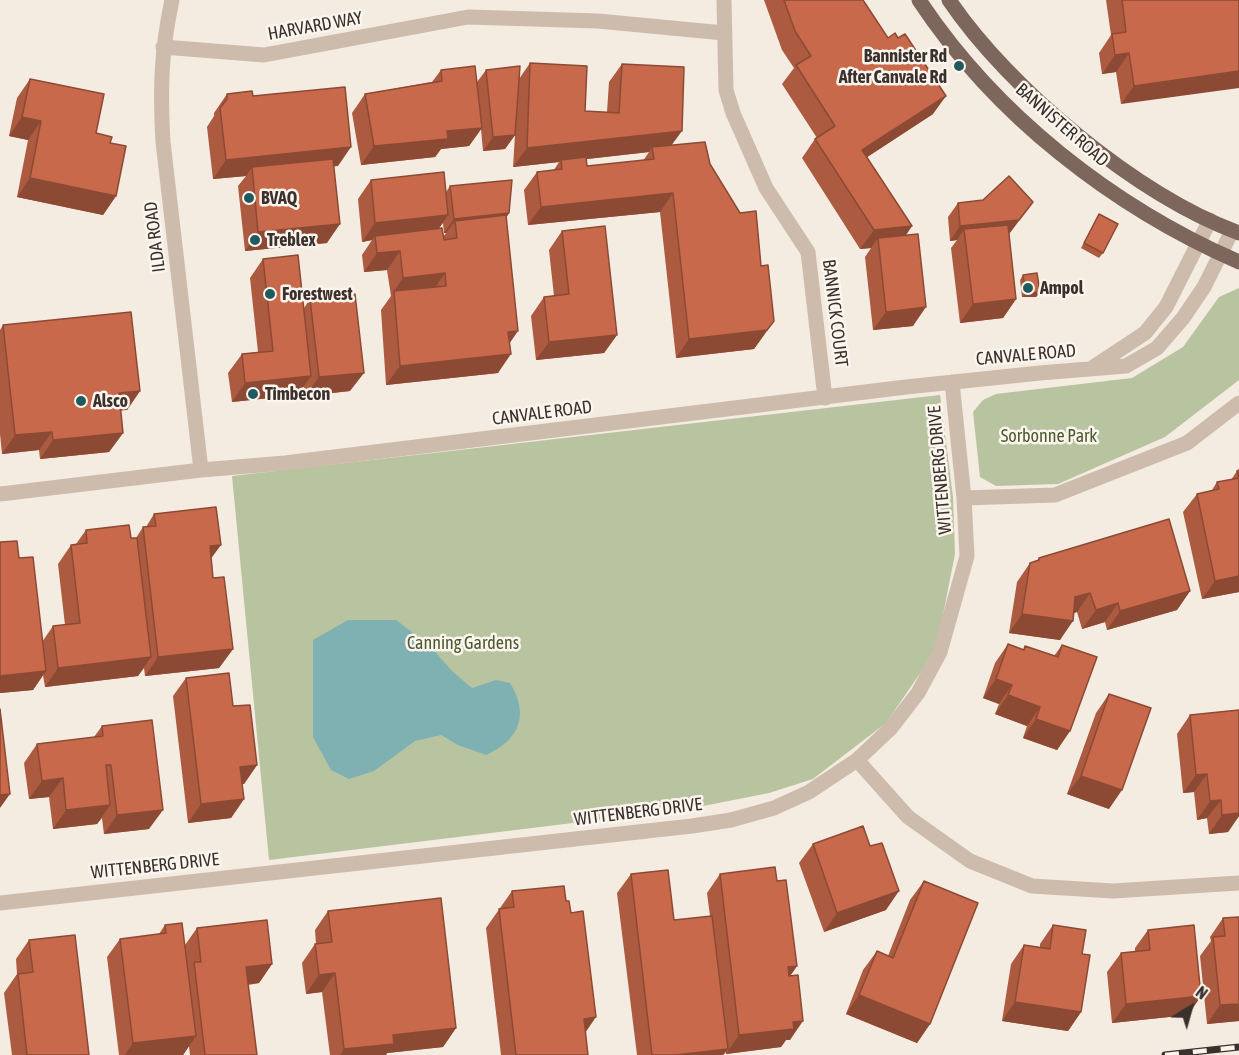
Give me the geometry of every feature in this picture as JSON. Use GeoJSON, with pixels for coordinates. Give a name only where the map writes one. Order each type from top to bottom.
{"type":"FeatureCollection","features":[{"type":"Feature","properties":{"kind":"main road","name":"BANNISTER ROAD"},"geometry":{"type":"LineString","coordinates":[[919,0],[936,26],[959,54],[1011,109],[1060,154],[1111,191],[1198,243],[1239,262]]}},
{"type":"Feature","properties":{"kind":"main road","name":"BANNISTER ROAD"},"geometry":{"type":"LineString","coordinates":[[949,0],[991,52],[1030,93],[1063,123],[1123,169],[1183,206],[1236,232]]}},
{"type":"Feature","properties":{"kind":"street","name":"ILDA ROAD"},"geometry":{"type":"LineString","coordinates":[[172,0],[163,47],[161,94],[163,142],[201,470]]}},
{"type":"Feature","properties":{"kind":"street","name":"BANNICK COURT"},"geometry":{"type":"LineString","coordinates":[[724,0],[726,90],[733,113],[766,188],[808,252],[825,398]]}},
{"type":"Feature","properties":{"kind":"street","name":"HARVARD WAY"},"geometry":{"type":"LineString","coordinates":[[163,47],[264,55],[468,17],[598,21],[724,33]]}},
{"type":"Feature","properties":{"kind":"street","name":"CANVALE ROAD"},"geometry":{"type":"LineString","coordinates":[[1089,369],[1145,333],[1166,307],[1210,220]]}},
{"type":"Feature","properties":{"kind":"street","name":"CANVALE ROAD"},"geometry":{"type":"LineString","coordinates":[[0,494],[201,470],[309,460],[952,382],[1126,366],[1156,348],[1183,318],[1236,232]]}},
{"type":"Feature","properties":{"kind":"street","name":"WITTENBERG DRIVE"},"geometry":{"type":"LineString","coordinates":[[0,903],[681,827],[731,820],[774,807],[809,792],[857,760],[891,728],[918,693],[940,652],[967,556],[964,498],[952,382]]}},
{"type":"Feature","properties":{"kind":"street"},"geometry":{"type":"LineString","coordinates":[[964,498],[1055,495],[1186,443],[1239,403]]}},
{"type":"Feature","properties":{"kind":"street"},"geometry":{"type":"LineString","coordinates":[[857,760],[908,817],[970,861],[1032,886],[1113,891],[1239,883]]}},
{"type":"Feature","properties":{"kind":"green space","name":"Sorbonne Park"},"geometry":{"type":"Polygon","coordinates":[[[1239,288],[1239,380],[1165,437],[1058,484],[996,486],[980,477],[973,412],[983,400],[996,394],[1132,378],[1183,347],[1219,297],[1239,288]]]}},
{"type":"Feature","properties":{"kind":"green space","name":"Canning Gardens"},"geometry":{"type":"Polygon","coordinates":[[[940,395],[953,497],[955,554],[936,650],[886,723],[813,779],[769,793],[688,809],[269,860],[232,476],[940,395]]]}},
{"type":"Feature","properties":{"kind":"water"},"geometry":{"type":"Polygon","coordinates":[[[348,620],[396,620],[429,645],[452,671],[472,688],[496,680],[510,683],[516,695],[520,716],[513,734],[497,749],[486,755],[458,745],[441,735],[415,741],[374,771],[349,779],[331,770],[313,737],[313,640],[348,620]]]}},
{"type":"Feature","properties":{"kind":"building"},"geometry":{"type":"Polygon","coordinates":[[[784,0],[863,0],[888,38],[895,33],[898,38],[905,34],[946,96],[862,150],[912,226],[874,230],[815,139],[835,126],[796,65],[811,56],[795,31],[784,0]]]}},
{"type":"Feature","properties":{"kind":"building"},"geometry":{"type":"Polygon","coordinates":[[[1122,0],[1239,0],[1239,71],[1134,86],[1129,53],[1115,55],[1112,34],[1126,32],[1122,0]]]}},
{"type":"Feature","properties":{"kind":"building"},"geometry":{"type":"Polygon","coordinates":[[[530,63],[587,66],[585,111],[619,113],[622,64],[684,67],[682,131],[527,148],[530,63]]]}},
{"type":"Feature","properties":{"kind":"building"},"geometry":{"type":"Polygon","coordinates":[[[475,66],[482,128],[447,131],[448,139],[374,146],[365,94],[442,81],[441,70],[475,66]]]}},
{"type":"Feature","properties":{"kind":"building"},"geometry":{"type":"Polygon","coordinates":[[[520,66],[515,135],[493,137],[486,70],[520,66]]]}},
{"type":"Feature","properties":{"kind":"building"},"geometry":{"type":"Polygon","coordinates":[[[30,79],[104,94],[96,133],[112,137],[110,143],[126,146],[116,196],[30,178],[41,121],[22,117],[30,79]]]}},
{"type":"Feature","properties":{"kind":"building"},"geometry":{"type":"Polygon","coordinates":[[[345,87],[351,147],[226,160],[220,108],[227,99],[227,94],[252,91],[253,96],[345,87]]]}},
{"type":"Feature","properties":{"kind":"building"},"geometry":{"type":"Polygon","coordinates":[[[705,142],[710,164],[740,213],[756,211],[761,266],[768,265],[774,321],[767,330],[689,339],[673,193],[541,207],[537,172],[562,169],[561,160],[586,157],[587,166],[654,159],[652,147],[705,142]]]}},
{"type":"Feature","properties":{"kind":"building"},"geometry":{"type":"Polygon","coordinates":[[[333,159],[340,224],[258,232],[252,167],[333,159]]]}},
{"type":"Feature","properties":{"kind":"building"},"geometry":{"type":"Polygon","coordinates":[[[444,172],[448,215],[375,223],[371,180],[444,172]]]}},
{"type":"Feature","properties":{"kind":"building"},"geometry":{"type":"Polygon","coordinates":[[[1009,176],[1033,202],[1019,220],[960,226],[958,203],[983,200],[1009,176]]]}},
{"type":"Feature","properties":{"kind":"building"},"geometry":{"type":"Polygon","coordinates":[[[512,180],[509,213],[454,219],[450,186],[512,180]]]}},
{"type":"Feature","properties":{"kind":"building"},"geometry":{"type":"Polygon","coordinates":[[[1099,214],[1118,224],[1103,253],[1084,243],[1099,214]]]}},
{"type":"Feature","properties":{"kind":"building"},"geometry":{"type":"Polygon","coordinates":[[[506,215],[518,331],[508,332],[511,354],[400,366],[394,291],[446,286],[445,273],[403,278],[400,251],[377,253],[375,236],[442,228],[444,240],[457,238],[455,221],[506,215]]]}},
{"type":"Feature","properties":{"kind":"building"},"geometry":{"type":"Polygon","coordinates":[[[1008,225],[1016,299],[973,304],[964,229],[1008,225]]]}},
{"type":"Feature","properties":{"kind":"building"},"geometry":{"type":"Polygon","coordinates":[[[605,226],[617,335],[549,342],[544,297],[569,294],[562,231],[605,226]]]}},
{"type":"Feature","properties":{"kind":"building"},"geometry":{"type":"Polygon","coordinates":[[[918,234],[926,307],[886,312],[878,238],[918,234]]]}},
{"type":"Feature","properties":{"kind":"building"},"geometry":{"type":"Polygon","coordinates":[[[298,255],[311,376],[245,383],[242,354],[273,351],[263,259],[298,255]]]}},
{"type":"Feature","properties":{"kind":"building"},"geometry":{"type":"Polygon","coordinates":[[[1037,273],[1040,292],[1026,293],[1023,275],[1037,273]]]}},
{"type":"Feature","properties":{"kind":"building"},"geometry":{"type":"Polygon","coordinates":[[[355,294],[364,373],[319,377],[310,299],[355,294]]]}},
{"type":"Feature","properties":{"kind":"building"},"geometry":{"type":"Polygon","coordinates":[[[131,312],[140,391],[119,393],[123,433],[53,440],[52,432],[15,435],[3,325],[131,312]]]}},
{"type":"Feature","properties":{"kind":"building"},"geometry":{"type":"Polygon","coordinates":[[[1239,478],[1239,576],[1215,581],[1197,494],[1219,489],[1217,482],[1239,478]]]}},
{"type":"Feature","properties":{"kind":"building"},"geometry":{"type":"Polygon","coordinates":[[[216,507],[221,545],[210,546],[213,578],[224,577],[233,649],[158,657],[143,527],[156,526],[154,514],[216,507]]]}},
{"type":"Feature","properties":{"kind":"building"},"geometry":{"type":"Polygon","coordinates":[[[1169,519],[1190,591],[1120,611],[1118,603],[1096,610],[1090,593],[1075,597],[1073,621],[1022,614],[1030,563],[1039,558],[1169,519]]]}},
{"type":"Feature","properties":{"kind":"building"},"geometry":{"type":"Polygon","coordinates":[[[129,525],[131,538],[137,538],[151,657],[58,668],[53,626],[80,623],[71,545],[87,543],[86,530],[129,525]]]}},
{"type":"Feature","properties":{"kind":"building"},"geometry":{"type":"Polygon","coordinates":[[[17,541],[19,558],[33,557],[46,671],[0,676],[0,542],[17,541]]]}},
{"type":"Feature","properties":{"kind":"building"},"geometry":{"type":"Polygon","coordinates":[[[1008,644],[1024,650],[1025,646],[1058,657],[1062,645],[1097,657],[1070,731],[1036,719],[1040,707],[1008,695],[1012,685],[996,679],[1008,644]]]}},
{"type":"Feature","properties":{"kind":"building"},"geometry":{"type":"Polygon","coordinates":[[[229,673],[233,706],[250,705],[257,765],[240,767],[244,799],[201,804],[186,678],[229,673]]]}},
{"type":"Feature","properties":{"kind":"building"},"geometry":{"type":"Polygon","coordinates":[[[1109,694],[1151,708],[1122,790],[1081,776],[1109,694]]]}},
{"type":"Feature","properties":{"kind":"building"},"geometry":{"type":"Polygon","coordinates":[[[0,709],[10,794],[0,795],[0,709]]]}},
{"type":"Feature","properties":{"kind":"building"},"geometry":{"type":"Polygon","coordinates":[[[1239,710],[1239,813],[1222,815],[1221,800],[1210,801],[1207,774],[1196,775],[1190,715],[1239,710]]]}},
{"type":"Feature","properties":{"kind":"building"},"geometry":{"type":"Polygon","coordinates":[[[152,720],[163,810],[117,815],[111,765],[106,765],[110,805],[66,810],[63,778],[42,781],[37,744],[103,736],[102,726],[152,720]]]}},
{"type":"Feature","properties":{"kind":"building"},"geometry":{"type":"Polygon","coordinates":[[[863,826],[870,846],[882,843],[899,891],[837,913],[813,844],[863,826]]]}},
{"type":"Feature","properties":{"kind":"building"},"geometry":{"type":"Polygon","coordinates":[[[775,867],[777,881],[786,880],[797,966],[788,967],[789,976],[798,975],[803,1021],[793,1022],[794,1029],[739,1035],[720,874],[775,867]]]}},
{"type":"Feature","properties":{"kind":"building"},"geometry":{"type":"Polygon","coordinates":[[[668,870],[674,920],[712,916],[728,1049],[675,1055],[652,1055],[631,874],[668,870]]]}},
{"type":"Feature","properties":{"kind":"building"},"geometry":{"type":"Polygon","coordinates":[[[924,881],[978,903],[930,1024],[859,995],[877,951],[893,958],[924,881]]]}},
{"type":"Feature","properties":{"kind":"building"},"geometry":{"type":"Polygon","coordinates":[[[564,886],[566,901],[569,901],[571,913],[583,911],[596,1017],[584,1019],[588,1055],[516,1055],[499,909],[514,907],[512,891],[564,886]]]}},
{"type":"Feature","properties":{"kind":"building"},"geometry":{"type":"Polygon","coordinates":[[[441,898],[456,1028],[393,1035],[394,1044],[344,1049],[335,973],[319,975],[315,944],[332,942],[328,911],[441,898]]]}},
{"type":"Feature","properties":{"kind":"building"},"geometry":{"type":"Polygon","coordinates":[[[1239,917],[1239,1004],[1220,1005],[1213,937],[1225,936],[1223,918],[1239,917]]]}},
{"type":"Feature","properties":{"kind":"building"},"geometry":{"type":"Polygon","coordinates":[[[267,920],[272,964],[246,967],[257,1055],[205,1055],[194,962],[201,962],[197,928],[267,920]]]}},
{"type":"Feature","properties":{"kind":"building"},"geometry":{"type":"Polygon","coordinates":[[[182,923],[196,1036],[133,1043],[120,939],[166,933],[165,925],[182,923]]]}},
{"type":"Feature","properties":{"kind":"building"},"geometry":{"type":"Polygon","coordinates":[[[1053,925],[1086,930],[1082,954],[1090,955],[1081,1012],[1015,1002],[1024,945],[1050,949],[1053,925]]]}},
{"type":"Feature","properties":{"kind":"building"},"geometry":{"type":"Polygon","coordinates":[[[1194,925],[1201,996],[1126,1004],[1121,953],[1150,950],[1148,930],[1194,925]]]}},
{"type":"Feature","properties":{"kind":"building"},"geometry":{"type":"Polygon","coordinates":[[[75,935],[89,1055],[27,1055],[18,974],[33,972],[29,940],[75,935]]]}},
{"type":"Feature","properties":{"kind":"railway"},"geometry":{"type":"LineString","coordinates":[[1165,1055],[1239,1047]]}},
{"type":"Feature","properties":{"kind":"place","name":"Bannister Rd After Canvale Rd"},"geometry":{"type":"Point","coordinates":[959,66]}},
{"type":"Feature","properties":{"kind":"place","name":"BVAQ"},"geometry":{"type":"Point","coordinates":[249,198]}},
{"type":"Feature","properties":{"kind":"place","name":"Treblex"},"geometry":{"type":"Point","coordinates":[255,240]}},
{"type":"Feature","properties":{"kind":"place","name":"Ampol"},"geometry":{"type":"Point","coordinates":[1028,288]}},
{"type":"Feature","properties":{"kind":"place","name":"Forestwest"},"geometry":{"type":"Point","coordinates":[270,294]}},
{"type":"Feature","properties":{"kind":"place","name":"Timbecon"},"geometry":{"type":"Point","coordinates":[253,394]}},
{"type":"Feature","properties":{"kind":"place","name":"Alsco"},"geometry":{"type":"Point","coordinates":[81,401]}}]}
